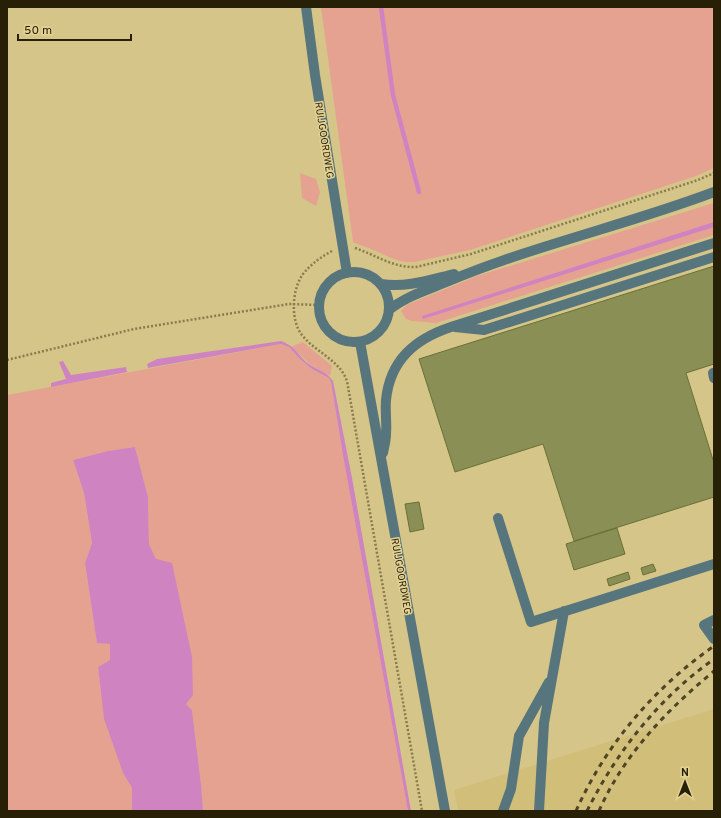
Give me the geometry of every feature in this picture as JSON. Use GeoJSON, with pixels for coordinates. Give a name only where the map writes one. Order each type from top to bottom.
{"type":"FeatureCollection","features":[{"type":"Feature","properties":{"kind":"street","name":"RUIJGOORDWEG"},"geometry":{"type":"LineString","coordinates":[[306,7],[315,75],[347,273]]}},
{"type":"Feature","properties":{"kind":"street"},"geometry":{"type":"LineString","coordinates":[[390,310],[396,304],[410,297],[479,268],[714,192]]}},
{"type":"Feature","properties":{"kind":"street"},"geometry":{"type":"LineString","coordinates":[[381,459],[386,434],[386,400],[395,367],[406,353],[419,341],[451,326],[714,243]]}},
{"type":"Feature","properties":{"kind":"street"},"geometry":{"type":"LineString","coordinates":[[451,326],[484,330],[714,258]]}},
{"type":"Feature","properties":{"kind":"street"},"geometry":{"type":"LineString","coordinates":[[381,284],[393,286],[404,285],[479,268]]}},
{"type":"Feature","properties":{"kind":"street"},"geometry":{"type":"LineString","coordinates":[[347,273],[365,274],[374,278],[381,284],[389,300],[390,310],[388,319],[383,327],[373,337],[360,342],[351,342],[334,336],[327,330],[321,318],[319,305],[325,288],[331,281],[338,276],[347,273]]}},
{"type":"Feature","properties":{"kind":"street","name":"RUIJGOORDWEG"},"geometry":{"type":"LineString","coordinates":[[360,342],[445,811]]}},
{"type":"Feature","properties":{"kind":"street"},"geometry":{"type":"LineString","coordinates":[[498,518],[531,622],[714,564]]}},
{"type":"Feature","properties":{"kind":"street"},"geometry":{"type":"LineString","coordinates":[[539,811],[544,723],[564,611]]}},
{"type":"Feature","properties":{"kind":"street"},"geometry":{"type":"LineString","coordinates":[[714,620],[704,625],[714,639]]}},
{"type":"Feature","properties":{"kind":"street"},"geometry":{"type":"LineString","coordinates":[[503,811],[511,789],[519,736],[553,675]]}},
{"type":"Feature","properties":{"kind":"path"},"geometry":{"type":"LineString","coordinates":[[422,811],[347,380],[337,363],[319,352],[302,336],[297,326],[294,304],[296,290],[302,275],[321,257],[333,251],[343,249],[355,248],[392,264],[407,267],[416,267],[471,254],[698,180],[714,173]]}},
{"type":"Feature","properties":{"kind":"path"},"geometry":{"type":"LineString","coordinates":[[7,360],[134,329],[289,304],[319,305]]}},
{"type":"Feature","properties":{"kind":"shaded area"},"geometry":{"type":"Polygon","coordinates":[[[321,7],[714,7],[714,168],[696,176],[470,250],[415,262],[405,262],[391,258],[353,242],[321,7]]]}},
{"type":"Feature","properties":{"kind":"shaded area"},"geometry":{"type":"Polygon","coordinates":[[[300,173],[316,179],[320,192],[316,206],[302,198],[300,173]]]}},
{"type":"Feature","properties":{"kind":"shaded area"},"geometry":{"type":"Polygon","coordinates":[[[714,203],[714,235],[436,323],[406,319],[401,311],[406,305],[477,276],[714,203]]]}},
{"type":"Feature","properties":{"kind":"shaded area"},"geometry":{"type":"Polygon","coordinates":[[[714,222],[714,227],[423,319],[422,316],[714,222]]]}},
{"type":"Feature","properties":{"kind":"shaded area"},"geometry":{"type":"Polygon","coordinates":[[[281,341],[295,349],[306,362],[325,373],[333,381],[352,478],[411,811],[408,811],[331,382],[329,378],[312,369],[289,347],[281,344],[148,368],[147,364],[157,359],[281,341]]]}},
{"type":"Feature","properties":{"kind":"shaded area"},"geometry":{"type":"Polygon","coordinates":[[[303,342],[332,366],[330,376],[309,364],[292,346],[303,342]]]}},
{"type":"Feature","properties":{"kind":"shaded area"},"geometry":{"type":"Polygon","coordinates":[[[281,344],[289,347],[312,369],[329,378],[331,382],[408,811],[203,811],[192,710],[186,704],[156,559],[149,544],[148,497],[135,447],[108,451],[73,460],[84,493],[92,543],[85,563],[97,642],[110,644],[110,660],[98,667],[104,719],[123,773],[132,788],[132,811],[7,811],[7,395],[281,344]]]}},
{"type":"Feature","properties":{"kind":"shaded area"},"geometry":{"type":"Polygon","coordinates":[[[63,361],[71,375],[126,367],[127,372],[51,387],[51,383],[66,379],[59,362],[63,361]]]}},
{"type":"Feature","properties":{"kind":"shaded area"},"geometry":{"type":"Polygon","coordinates":[[[135,447],[148,497],[149,544],[156,559],[172,563],[192,657],[193,695],[186,704],[192,710],[203,811],[132,811],[132,788],[123,773],[104,719],[98,667],[110,660],[110,644],[97,643],[85,563],[92,543],[84,493],[73,460],[108,451],[135,447]]]}},
{"type":"Feature","properties":{"kind":"shaded area"},"geometry":{"type":"Polygon","coordinates":[[[714,709],[714,811],[458,811],[454,790],[714,709]]]}},
{"type":"Feature","properties":{"kind":"building"},"geometry":{"type":"Polygon","coordinates":[[[714,266],[714,364],[686,373],[714,463],[714,497],[574,541],[543,444],[455,472],[419,359],[714,266]]]}},
{"type":"Feature","properties":{"kind":"building"},"geometry":{"type":"Polygon","coordinates":[[[419,502],[424,529],[410,532],[405,504],[419,502]]]}},
{"type":"Feature","properties":{"kind":"building"},"geometry":{"type":"Polygon","coordinates":[[[617,528],[625,554],[574,570],[566,544],[617,528]]]}},
{"type":"Feature","properties":{"kind":"building"},"geometry":{"type":"Polygon","coordinates":[[[653,564],[656,571],[643,575],[641,568],[653,564]]]}},
{"type":"Feature","properties":{"kind":"building"},"geometry":{"type":"Polygon","coordinates":[[[628,572],[630,579],[609,586],[607,579],[628,572]]]}},
{"type":"Feature","properties":{"kind":"waterway"},"geometry":{"type":"LineString","coordinates":[[381,7],[393,95],[419,192]]}},
{"type":"Feature","properties":{"kind":"railway"},"geometry":{"type":"LineString","coordinates":[[576,811],[588,786],[602,763],[617,740],[634,719],[671,680],[714,646]]}},
{"type":"Feature","properties":{"kind":"railway"},"geometry":{"type":"LineString","coordinates":[[587,811],[612,767],[641,727],[675,691],[714,659]]}},
{"type":"Feature","properties":{"kind":"railway"},"geometry":{"type":"LineString","coordinates":[[599,811],[609,790],[621,771],[648,734],[680,701],[714,671]]}}]}
